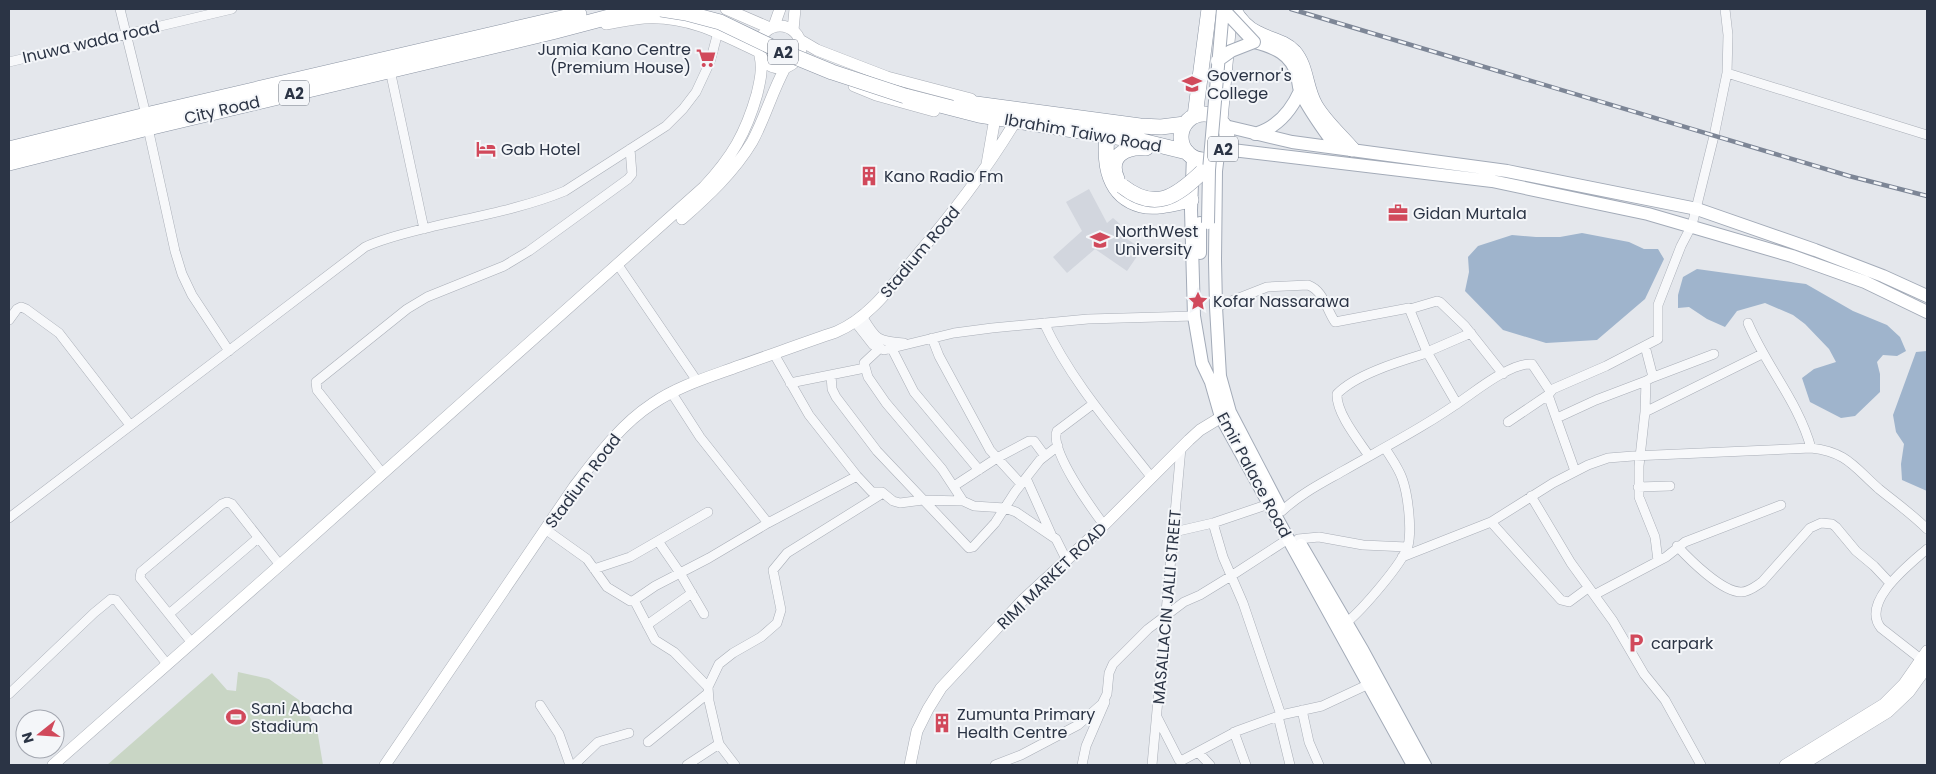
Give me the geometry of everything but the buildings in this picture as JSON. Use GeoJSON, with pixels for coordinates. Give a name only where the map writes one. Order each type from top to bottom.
{"type":"FeatureCollection","features":[{"type":"Feature","properties":{"kind":"highway","name":"A2"},"geometry":{"type":"LineString","coordinates":[[578,16],[605,9]]}},
{"type":"Feature","properties":{"kind":"highway","name":"A2"},"geometry":{"type":"LineString","coordinates":[[578,16],[661,9],[695,14],[720,22],[776,49],[832,72],[906,93],[977,109]]}},
{"type":"Feature","properties":{"kind":"highway","name":"A2"},"geometry":{"type":"LineString","coordinates":[[702,9],[814,57],[906,93]]}},
{"type":"Feature","properties":{"kind":"highway","name":"A2"},"geometry":{"type":"LineString","coordinates":[[1209,9],[1190,120],[1182,138],[1185,152],[1201,159],[1210,159],[1221,152],[1227,138],[1222,123],[1232,9]]}},
{"type":"Feature","properties":{"kind":"highway"},"geometry":{"type":"LineString","coordinates":[[1232,9],[1239,19],[1257,34],[1285,44],[1292,49],[1301,63],[1309,92],[1315,105],[1352,149]]}},
{"type":"Feature","properties":{"kind":"highway","name":"City Road"},"geometry":{"type":"LineString","coordinates":[[9,149],[390,70],[548,27],[578,16]]}},
{"type":"Feature","properties":{"kind":"highway","name":"City Road"},"geometry":{"type":"LineString","coordinates":[[9,163],[147,121],[548,27]]}},
{"type":"Feature","properties":{"kind":"highway","name":"Ibrahim Taiwo Road"},"geometry":{"type":"LineString","coordinates":[[977,109],[1140,126],[1161,127],[1190,120]]}},
{"type":"Feature","properties":{"kind":"highway","name":"Ibrahim Taiwo Road"},"geometry":{"type":"LineString","coordinates":[[977,109],[996,118],[1015,122],[1107,136],[1185,152]]}},
{"type":"Feature","properties":{"kind":"highway","name":"A2"},"geometry":{"type":"LineString","coordinates":[[1190,120],[1204,114],[1213,115],[1222,123]]}},
{"type":"Feature","properties":{"kind":"highway"},"geometry":{"type":"LineString","coordinates":[[1107,136],[1105,154],[1107,170],[1116,188],[1124,196],[1142,206],[1191,200]]}},
{"type":"Feature","properties":{"kind":"highway"},"geometry":{"type":"LineString","coordinates":[[1185,152],[1134,147],[1125,150],[1116,160],[1116,175],[1122,186],[1140,198],[1163,199],[1178,193],[1202,172]]}},
{"type":"Feature","properties":{"kind":"main road","name":"A2"},"geometry":{"type":"LineString","coordinates":[[726,9],[772,27]]}},
{"type":"Feature","properties":{"kind":"main road"},"geometry":{"type":"LineString","coordinates":[[53,765],[167,664],[231,612],[620,268],[704,187],[722,168],[746,130],[762,72],[760,38],[772,27],[780,9]]}},
{"type":"Feature","properties":{"kind":"main road"},"geometry":{"type":"LineString","coordinates":[[793,30],[795,9]]}},
{"type":"Feature","properties":{"kind":"main road"},"geometry":{"type":"LineString","coordinates":[[1216,9],[1203,142],[1202,172],[1208,286],[1216,379]]}},
{"type":"Feature","properties":{"kind":"main road"},"geometry":{"type":"LineString","coordinates":[[1204,223],[1223,9]]}},
{"type":"Feature","properties":{"kind":"main road"},"geometry":{"type":"LineString","coordinates":[[1223,9],[1254,42],[1275,48],[1285,54],[1296,70],[1300,91],[1310,110],[1336,147]]}},
{"type":"Feature","properties":{"kind":"main road","name":"City Road"},"geometry":{"type":"LineString","coordinates":[[548,27],[660,17],[686,20],[718,32],[760,54]]}},
{"type":"Feature","properties":{"kind":"main road"},"geometry":{"type":"LineString","coordinates":[[65,765],[280,566],[383,474],[620,268],[711,192],[737,163],[760,126],[777,81],[800,53],[800,40],[793,30],[781,25],[772,27]]}},
{"type":"Feature","properties":{"kind":"main road","name":"Ibrahim Taiwo Road"},"geometry":{"type":"LineString","coordinates":[[789,66],[913,106],[969,118],[977,109],[967,98],[888,78],[825,53],[800,40]]}},
{"type":"Feature","properties":{"kind":"main road"},"geometry":{"type":"LineString","coordinates":[[1217,61],[1231,51],[1254,42]]}},
{"type":"Feature","properties":{"kind":"main road"},"geometry":{"type":"LineString","coordinates":[[760,54],[764,61],[773,67],[789,66]]}},
{"type":"Feature","properties":{"kind":"main road"},"geometry":{"type":"LineString","coordinates":[[1255,134],[1268,128],[1287,113],[1295,103],[1300,91]]}},
{"type":"Feature","properties":{"kind":"main road","name":"Stadium Road"},"geometry":{"type":"LineString","coordinates":[[986,168],[996,118]]}},
{"type":"Feature","properties":{"kind":"main road","name":"Stadium Road"},"geometry":{"type":"LineString","coordinates":[[385,765],[546,529],[596,458],[616,435],[651,404],[671,392],[836,332],[859,319],[877,304],[953,213],[986,168],[1015,122]]}},
{"type":"Feature","properties":{"kind":"main road"},"geometry":{"type":"LineString","coordinates":[[1222,123],[1255,134],[1292,142],[1507,171],[1697,209],[1862,275],[1927,312]]}},
{"type":"Feature","properties":{"kind":"main road","name":"Emir Palace Road"},"geometry":{"type":"LineString","coordinates":[[1185,152],[1191,200],[1194,316],[1202,363],[1216,379]]}},
{"type":"Feature","properties":{"kind":"main road"},"geometry":{"type":"LineString","coordinates":[[1221,152],[1492,181],[1692,225],[1927,296]]}},
{"type":"Feature","properties":{"kind":"main road","name":"Emir Palace Road"},"geometry":{"type":"LineString","coordinates":[[1221,152],[1215,260],[1216,379],[1225,415],[1269,504],[1346,624],[1425,765]]}},
{"type":"Feature","properties":{"kind":"main road","name":"Emir Palace Road"},"geometry":{"type":"LineString","coordinates":[[1225,415],[1282,511],[1293,539],[1368,684],[1413,765]]}},
{"type":"Feature","properties":{"kind":"main road","name":"RIMI MARKET ROAD"},"geometry":{"type":"LineString","coordinates":[[910,765],[917,731],[941,688],[1023,600],[1104,525],[1181,448],[1200,430],[1225,415]]}},
{"type":"Feature","properties":{"kind":"main road"},"geometry":{"type":"LineString","coordinates":[[1802,765],[1817,761],[1893,707],[1909,692],[1925,659]]}},
{"type":"Feature","properties":{"kind":"main road"},"geometry":{"type":"LineString","coordinates":[[1785,765],[1884,704],[1925,659]]}},
{"type":"Feature","properties":{"kind":"street"},"geometry":{"type":"LineString","coordinates":[[120,9],[147,121],[175,251],[182,274],[192,295],[229,351]]}},
{"type":"Feature","properties":{"kind":"street","name":"Inuwa wada road"},"geometry":{"type":"LineString","coordinates":[[9,62],[232,9]]}},
{"type":"Feature","properties":{"kind":"street"},"geometry":{"type":"LineString","coordinates":[[1508,422],[1549,393],[1658,338],[1658,306],[1697,209],[1727,73],[1728,35],[1725,9]]}},
{"type":"Feature","properties":{"kind":"street"},"geometry":{"type":"LineString","coordinates":[[9,518],[365,247],[384,238],[550,197],[579,183],[666,126],[683,110],[696,92],[710,62],[718,32]]}},
{"type":"Feature","properties":{"kind":"street"},"geometry":{"type":"LineString","coordinates":[[390,70],[424,229]]}},
{"type":"Feature","properties":{"kind":"street"},"geometry":{"type":"LineString","coordinates":[[1727,73],[1927,136]]}},
{"type":"Feature","properties":{"kind":"street"},"geometry":{"type":"LineString","coordinates":[[383,474],[317,390],[316,382],[407,309],[427,297],[529,252],[632,174],[630,150]]}},
{"type":"Feature","properties":{"kind":"street"},"geometry":{"type":"LineString","coordinates":[[620,268],[697,381]]}},
{"type":"Feature","properties":{"kind":"street"},"geometry":{"type":"LineString","coordinates":[[1216,307],[1267,287],[1308,285],[1312,286],[1323,297],[1335,322],[1410,309],[1438,301],[1471,333],[1503,374]]}},
{"type":"Feature","properties":{"kind":"street"},"geometry":{"type":"LineString","coordinates":[[9,320],[17,309],[21,307],[55,329],[130,425]]}},
{"type":"Feature","properties":{"kind":"street"},"geometry":{"type":"LineString","coordinates":[[1410,309],[1427,352],[1457,404]]}},
{"type":"Feature","properties":{"kind":"street"},"geometry":{"type":"LineString","coordinates":[[859,319],[869,341],[879,349],[892,349],[932,338],[964,332],[1044,323],[1088,319],[1194,316]]}},
{"type":"Feature","properties":{"kind":"street"},"geometry":{"type":"LineString","coordinates":[[859,319],[877,338],[888,343],[909,344]]}},
{"type":"Feature","properties":{"kind":"street"},"geometry":{"type":"LineString","coordinates":[[1044,323],[1063,360],[1093,404],[1152,478]]}},
{"type":"Feature","properties":{"kind":"street"},"geometry":{"type":"LineString","coordinates":[[1748,323],[1762,354],[1802,422],[1811,448]]}},
{"type":"Feature","properties":{"kind":"street"},"geometry":{"type":"LineString","coordinates":[[1369,456],[1348,425],[1337,394],[1352,383],[1374,372],[1471,333]]}},
{"type":"Feature","properties":{"kind":"street"},"geometry":{"type":"LineString","coordinates":[[932,338],[939,356],[975,424],[997,458],[1024,481],[1052,536]]}},
{"type":"Feature","properties":{"kind":"street"},"geometry":{"type":"LineString","coordinates":[[1645,346],[1650,379],[1638,487],[1640,504],[1655,538],[1658,561]]}},
{"type":"Feature","properties":{"kind":"street"},"geometry":{"type":"LineString","coordinates":[[879,349],[866,360],[865,368],[868,377],[886,404],[942,469],[963,501]]}},
{"type":"Feature","properties":{"kind":"street"},"geometry":{"type":"LineString","coordinates":[[892,349],[914,392],[979,470]]}},
{"type":"Feature","properties":{"kind":"street"},"geometry":{"type":"LineString","coordinates":[[774,354],[813,421],[872,492],[883,493],[896,503],[923,500],[963,501],[974,506],[1005,508],[1016,512],[1052,536],[1059,543],[1066,561]]}},
{"type":"Feature","properties":{"kind":"street"},"geometry":{"type":"LineString","coordinates":[[1557,418],[1596,400],[1714,354]]}},
{"type":"Feature","properties":{"kind":"street"},"geometry":{"type":"LineString","coordinates":[[1645,412],[1762,354]]}},
{"type":"Feature","properties":{"kind":"street"},"geometry":{"type":"LineString","coordinates":[[1282,511],[1304,493],[1423,427],[1475,390],[1524,364],[1532,364],[1549,393],[1575,471]]}},
{"type":"Feature","properties":{"kind":"street"},"geometry":{"type":"LineString","coordinates":[[790,383],[865,368]]}},
{"type":"Feature","properties":{"kind":"street"},"geometry":{"type":"LineString","coordinates":[[831,375],[832,389],[842,406],[877,450],[969,548],[973,547],[995,524],[1024,481],[1045,456],[1058,446]]}},
{"type":"Feature","properties":{"kind":"street"},"geometry":{"type":"LineString","coordinates":[[671,392],[700,437],[768,523]]}},
{"type":"Feature","properties":{"kind":"street"},"geometry":{"type":"LineString","coordinates":[[1093,404],[1057,431],[1055,435],[1075,483],[1104,525]]}},
{"type":"Feature","properties":{"kind":"street"},"geometry":{"type":"LineString","coordinates":[[954,486],[997,458],[1032,440],[1045,456]]}},
{"type":"Feature","properties":{"kind":"street","name":"MASALLACIN JALLI STREET"},"geometry":{"type":"LineString","coordinates":[[1152,765],[1181,448]]}},
{"type":"Feature","properties":{"kind":"street"},"geometry":{"type":"LineString","coordinates":[[1346,624],[1367,603],[1402,557],[1410,534],[1405,487],[1402,477],[1385,448]]}},
{"type":"Feature","properties":{"kind":"street"},"geometry":{"type":"LineString","coordinates":[[1402,557],[1491,522],[1575,471],[1608,458],[1811,448],[1832,452],[1850,462],[1927,529]]}},
{"type":"Feature","properties":{"kind":"street"},"geometry":{"type":"LineString","coordinates":[[546,529],[587,559],[607,587],[630,601],[768,523],[857,476]]}},
{"type":"Feature","properties":{"kind":"street"},"geometry":{"type":"LineString","coordinates":[[1638,487],[1670,486]]}},
{"type":"Feature","properties":{"kind":"street"},"geometry":{"type":"LineString","coordinates":[[648,742],[708,690],[719,664],[732,653],[761,637],[777,622],[781,610],[773,570],[787,553],[883,493]]}},
{"type":"Feature","properties":{"kind":"street"},"geometry":{"type":"LineString","coordinates":[[1531,496],[1571,564],[1612,621],[1644,674],[1665,700],[1701,765]]}},
{"type":"Feature","properties":{"kind":"street"},"geometry":{"type":"LineString","coordinates":[[192,643],[140,578],[141,572],[222,504],[227,502],[232,504],[280,566]]}},
{"type":"Feature","properties":{"kind":"street"},"geometry":{"type":"LineString","coordinates":[[1174,532],[1213,523],[1269,504]]}},
{"type":"Feature","properties":{"kind":"street"},"geometry":{"type":"LineString","coordinates":[[1491,522],[1561,600],[1569,602],[1658,561],[1671,553],[1677,546],[1782,504]]}},
{"type":"Feature","properties":{"kind":"street"},"geometry":{"type":"LineString","coordinates":[[594,570],[630,557],[708,512]]}},
{"type":"Feature","properties":{"kind":"street"},"geometry":{"type":"LineString","coordinates":[[1213,523],[1231,576],[1243,603],[1279,715],[1290,765]]}},
{"type":"Feature","properties":{"kind":"street"},"geometry":{"type":"LineString","coordinates":[[1677,546],[1713,579],[1734,591],[1741,592],[1753,588],[1762,582],[1815,524],[1828,523],[1836,527],[1856,551],[1890,583]]}},
{"type":"Feature","properties":{"kind":"street"},"geometry":{"type":"LineString","coordinates":[[1082,765],[1086,746],[1101,715],[1107,694],[1109,673],[1113,664],[1148,629],[1184,602],[1200,595],[1293,539],[1319,537],[1363,545],[1407,547]]}},
{"type":"Feature","properties":{"kind":"street"},"geometry":{"type":"LineString","coordinates":[[169,614],[258,538]]}},
{"type":"Feature","properties":{"kind":"street"},"geometry":{"type":"LineString","coordinates":[[658,541],[680,573],[704,614]]}},
{"type":"Feature","properties":{"kind":"street"},"geometry":{"type":"LineString","coordinates":[[1925,659],[1886,632],[1877,621],[1876,609],[1890,583],[1927,549]]}},
{"type":"Feature","properties":{"kind":"street"},"geometry":{"type":"LineString","coordinates":[[647,625],[692,593]]}},
{"type":"Feature","properties":{"kind":"street"},"geometry":{"type":"LineString","coordinates":[[9,694],[94,613],[111,600],[116,600],[167,664]]}},
{"type":"Feature","properties":{"kind":"street"},"geometry":{"type":"LineString","coordinates":[[634,600],[655,640],[674,652],[708,690],[719,744],[734,765]]}},
{"type":"Feature","properties":{"kind":"street"},"geometry":{"type":"LineString","coordinates":[[1156,717],[1181,761],[1199,753],[1234,732],[1279,715],[1322,706],[1368,684]]}},
{"type":"Feature","properties":{"kind":"street"},"geometry":{"type":"LineString","coordinates":[[994,765],[1021,755],[1078,725],[1102,704],[1107,694]]}},
{"type":"Feature","properties":{"kind":"street"},"geometry":{"type":"LineString","coordinates":[[540,705],[559,734],[570,765]]}},
{"type":"Feature","properties":{"kind":"street"},"geometry":{"type":"LineString","coordinates":[[1302,710],[1312,750],[1319,765]]}},
{"type":"Feature","properties":{"kind":"street"},"geometry":{"type":"LineString","coordinates":[[1234,732],[1246,765]]}},
{"type":"Feature","properties":{"kind":"street"},"geometry":{"type":"LineString","coordinates":[[574,765],[598,742],[629,733]]}},
{"type":"Feature","properties":{"kind":"street"},"geometry":{"type":"LineString","coordinates":[[686,765],[719,744]]}},
{"type":"Feature","properties":{"kind":"street"},"geometry":{"type":"LineString","coordinates":[[1199,753],[1210,765]]}},
{"type":"Feature","properties":{"kind":"shaded area","name":"NorthWest University"},"geometry":{"type":"Polygon","coordinates":[[[1089,189],[1107,223],[1113,218],[1120,224],[1115,231],[1142,249],[1127,271],[1095,249],[1067,273],[1053,257],[1082,231],[1066,202],[1089,189]]]}},
{"type":"Feature","properties":{"kind":"green space","name":"Sani Abacha Stadium"},"geometry":{"type":"Polygon","coordinates":[[[238,672],[269,679],[299,700],[317,729],[323,765],[107,765],[212,673],[227,690],[236,691],[238,672]]]}},
{"type":"Feature","properties":{"kind":"water"},"geometry":{"type":"Polygon","coordinates":[[[1582,233],[1629,242],[1644,249],[1658,249],[1664,259],[1645,299],[1597,340],[1546,343],[1503,330],[1465,291],[1469,272],[1468,257],[1478,246],[1512,235],[1560,237],[1582,233]]]}},
{"type":"Feature","properties":{"kind":"water"},"geometry":{"type":"Polygon","coordinates":[[[1697,269],[1806,284],[1853,311],[1887,325],[1900,337],[1906,351],[1897,356],[1883,355],[1877,362],[1880,374],[1880,392],[1855,416],[1841,418],[1810,402],[1802,378],[1814,369],[1836,362],[1829,349],[1805,324],[1793,315],[1765,303],[1737,311],[1725,327],[1707,319],[1689,307],[1678,308],[1678,295],[1683,277],[1697,269]]]}},
{"type":"Feature","properties":{"kind":"water"},"geometry":{"type":"Polygon","coordinates":[[[1927,351],[1927,491],[1902,480],[1901,464],[1904,444],[1896,432],[1893,415],[1916,352],[1927,351]]]}},
{"type":"Feature","properties":{"kind":"railway"},"geometry":{"type":"LineString","coordinates":[[1291,9],[1849,176],[1927,196]]}},
{"type":"Feature","properties":{"kind":"place","name":"Jumia Kano Centre (Premium House)"},"geometry":{"type":"Point","coordinates":[706,58]}},
{"type":"Feature","properties":{"kind":"place","name":"Governor's College"},"geometry":{"type":"Point","coordinates":[1192,84]}},
{"type":"Feature","properties":{"kind":"place","name":"Gab Hotel"},"geometry":{"type":"Point","coordinates":[486,149]}},
{"type":"Feature","properties":{"kind":"place","name":"Kano Radio Fm"},"geometry":{"type":"Point","coordinates":[869,176]}},
{"type":"Feature","properties":{"kind":"place","name":"Gidan Murtala"},"geometry":{"type":"Point","coordinates":[1398,213]}},
{"type":"Feature","properties":{"kind":"place","name":"NorthWest University"},"geometry":{"type":"Point","coordinates":[1100,240]}},
{"type":"Feature","properties":{"kind":"place","name":"Kofar Nassarawa"},"geometry":{"type":"Point","coordinates":[1198,301]}},
{"type":"Feature","properties":{"kind":"place","name":"carpark"},"geometry":{"type":"Point","coordinates":[1636,643]}},
{"type":"Feature","properties":{"kind":"place","name":"Sani Abacha Stadium"},"geometry":{"type":"Point","coordinates":[236,717]}},
{"type":"Feature","properties":{"kind":"place","name":"Zumunta Primary Health Centre"},"geometry":{"type":"Point","coordinates":[942,723]}}]}
